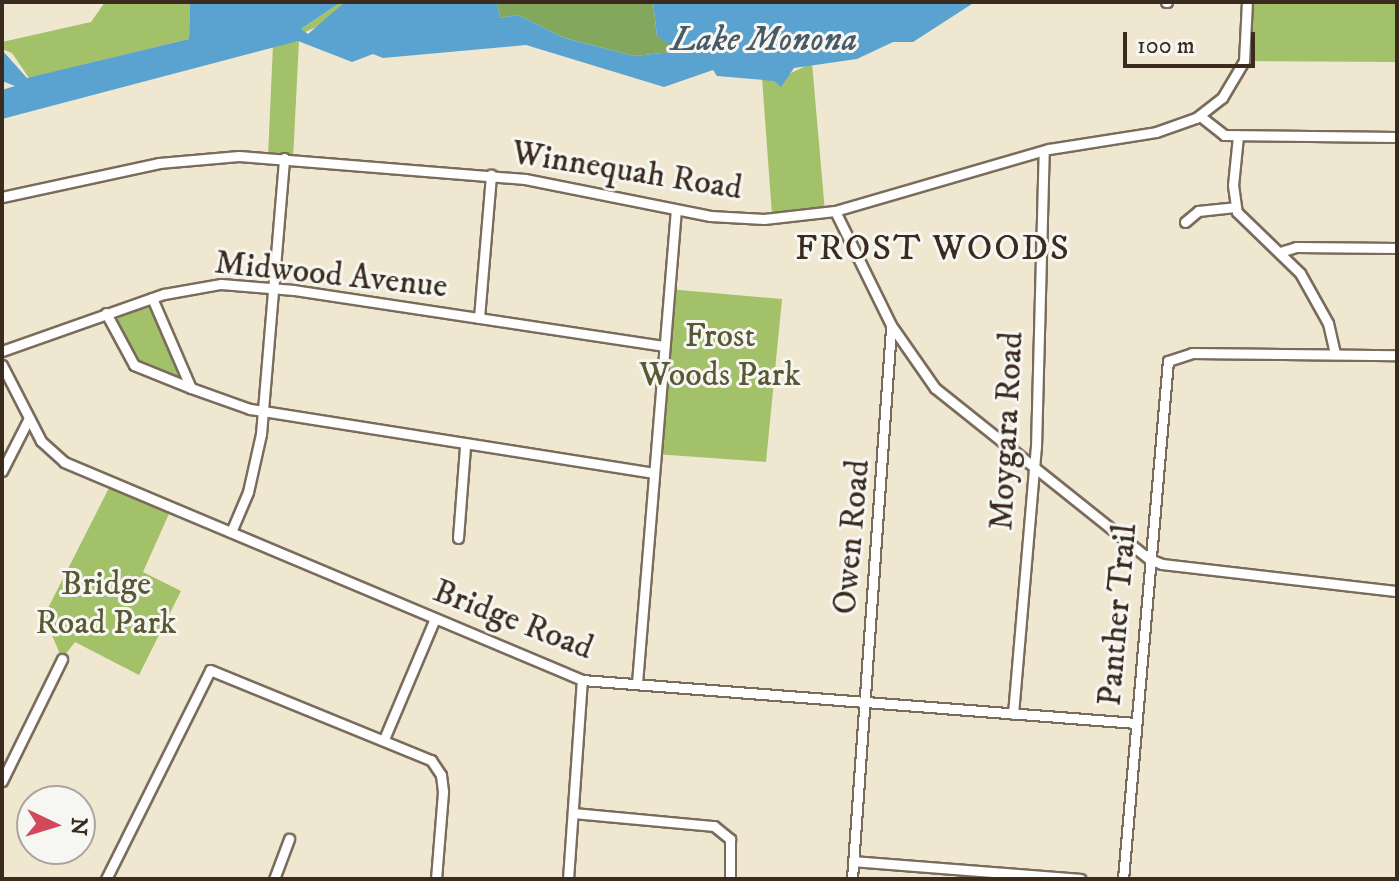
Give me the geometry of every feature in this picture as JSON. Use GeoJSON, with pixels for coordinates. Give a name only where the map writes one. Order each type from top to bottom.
{"type":"FeatureCollection","features":[{"type":"Feature","properties":{"kind":"street","name":"Winnequah Road"},"geometry":{"type":"LineString","coordinates":[[2,197],[195,158],[284,158],[491,175],[676,211],[764,219],[835,211],[1044,151],[1170,129],[1200,116],[1222,98],[1241,68],[1248,41],[1247,2]]}},
{"type":"Feature","properties":{"kind":"street"},"geometry":{"type":"LineString","coordinates":[[1200,116],[1218,133],[1238,136],[1397,137]]}},
{"type":"Feature","properties":{"kind":"street"},"geometry":{"type":"LineString","coordinates":[[1238,136],[1235,207],[1246,223],[1280,252],[1323,310],[1335,354],[1397,355]]}},
{"type":"Feature","properties":{"kind":"street","name":"Moygara Road"},"geometry":{"type":"LineString","coordinates":[[1013,714],[1034,465],[1044,151]]}},
{"type":"Feature","properties":{"kind":"street"},"geometry":{"type":"LineString","coordinates":[[231,532],[251,484],[264,414],[284,158]]}},
{"type":"Feature","properties":{"kind":"street"},"geometry":{"type":"LineString","coordinates":[[479,318],[491,175]]}},
{"type":"Feature","properties":{"kind":"street"},"geometry":{"type":"LineString","coordinates":[[1185,222],[1198,211],[1235,207]]}},
{"type":"Feature","properties":{"kind":"street"},"geometry":{"type":"LineString","coordinates":[[637,683],[676,211]]}},
{"type":"Feature","properties":{"kind":"street","name":"Owen Road"},"geometry":{"type":"LineString","coordinates":[[835,211],[891,325],[852,879]]}},
{"type":"Feature","properties":{"kind":"street"},"geometry":{"type":"LineString","coordinates":[[1280,252],[1296,247],[1397,248]]}},
{"type":"Feature","properties":{"kind":"street","name":"Midwood Avenue"},"geometry":{"type":"LineString","coordinates":[[2,351],[152,298],[221,284],[274,287],[664,346]]}},
{"type":"Feature","properties":{"kind":"street"},"geometry":{"type":"LineString","coordinates":[[152,298],[191,388]]}},
{"type":"Feature","properties":{"kind":"street"},"geometry":{"type":"LineString","coordinates":[[106,313],[134,365],[264,414],[465,447],[653,473]]}},
{"type":"Feature","properties":{"kind":"street"},"geometry":{"type":"LineString","coordinates":[[891,325],[917,367],[935,388],[1149,559],[1162,564],[1397,591]]}},
{"type":"Feature","properties":{"kind":"street","name":"Panther Trail"},"geometry":{"type":"LineString","coordinates":[[1123,879],[1162,380],[1171,358],[1192,353],[1335,354]]}},
{"type":"Feature","properties":{"kind":"street"},"geometry":{"type":"LineString","coordinates":[[891,354],[917,367]]}},
{"type":"Feature","properties":{"kind":"street","name":"Bridge Road"},"geometry":{"type":"LineString","coordinates":[[2,365],[47,450],[64,462],[582,680],[1136,723]]}},
{"type":"Feature","properties":{"kind":"street"},"geometry":{"type":"LineString","coordinates":[[2,471],[29,418]]}},
{"type":"Feature","properties":{"kind":"street"},"geometry":{"type":"LineString","coordinates":[[458,538],[465,447]]}},
{"type":"Feature","properties":{"kind":"street"},"geometry":{"type":"LineString","coordinates":[[384,739],[435,618]]}},
{"type":"Feature","properties":{"kind":"street"},"geometry":{"type":"LineString","coordinates":[[2,781],[62,659]]}},
{"type":"Feature","properties":{"kind":"street"},"geometry":{"type":"LineString","coordinates":[[106,879],[207,673],[222,672],[431,760],[441,775],[436,879]]}},
{"type":"Feature","properties":{"kind":"street"},"geometry":{"type":"LineString","coordinates":[[568,879],[582,680]]}},
{"type":"Feature","properties":{"kind":"street"},"geometry":{"type":"LineString","coordinates":[[573,813],[714,826],[730,839],[730,879]]}},
{"type":"Feature","properties":{"kind":"street"},"geometry":{"type":"LineString","coordinates":[[274,879],[289,839]]}},
{"type":"Feature","properties":{"kind":"street"},"geometry":{"type":"LineString","coordinates":[[853,861],[1080,879]]}},
{"type":"Feature","properties":{"kind":"green space"},"geometry":{"type":"Polygon","coordinates":[[[105,2],[190,2],[189,39],[29,78],[12,53],[2,49],[2,42],[91,22],[105,2]]]}},
{"type":"Feature","properties":{"kind":"green space"},"geometry":{"type":"Polygon","coordinates":[[[345,2],[323,24],[303,33],[301,29],[345,2]]]}},
{"type":"Feature","properties":{"kind":"green space"},"geometry":{"type":"Polygon","coordinates":[[[497,2],[653,2],[657,36],[684,47],[720,47],[634,56],[564,38],[518,15],[500,18],[497,2]]]}},
{"type":"Feature","properties":{"kind":"green space"},"geometry":{"type":"Polygon","coordinates":[[[1247,2],[1397,2],[1397,62],[1244,61],[1247,2]]]}},
{"type":"Feature","properties":{"kind":"green space"},"geometry":{"type":"Polygon","coordinates":[[[299,41],[293,159],[268,157],[273,45],[299,41]]]}},
{"type":"Feature","properties":{"kind":"green space"},"geometry":{"type":"Polygon","coordinates":[[[812,63],[825,212],[772,215],[762,78],[774,81],[812,63]]]}},
{"type":"Feature","properties":{"kind":"green space","name":"Frost Woods Park"},"geometry":{"type":"Polygon","coordinates":[[[668,289],[782,299],[766,462],[655,454],[668,289]]]}},
{"type":"Feature","properties":{"kind":"green space"},"geometry":{"type":"Polygon","coordinates":[[[152,298],[191,388],[134,365],[106,313],[152,298]]]}},
{"type":"Feature","properties":{"kind":"green space","name":"Bridge Road Park"},"geometry":{"type":"Polygon","coordinates":[[[112,482],[172,507],[143,572],[181,591],[139,675],[75,642],[62,659],[44,616],[112,482]]]}},
{"type":"Feature","properties":{"kind":"water","name":"Lake Monona"},"geometry":{"type":"Polygon","coordinates":[[[190,2],[341,2],[301,29],[308,34],[345,2],[497,2],[500,18],[518,15],[564,38],[634,56],[718,47],[668,44],[657,36],[653,2],[975,2],[913,42],[893,42],[857,59],[794,68],[781,87],[774,81],[717,76],[713,70],[664,87],[526,45],[383,58],[373,54],[352,62],[298,41],[2,119],[2,90],[15,86],[2,81],[2,50],[27,78],[189,39],[190,2]]]}},
{"type":"Feature","properties":{"kind":"district","name":"FROST WOODS"},"geometry":{"type":"Point","coordinates":[933,249]}}]}
